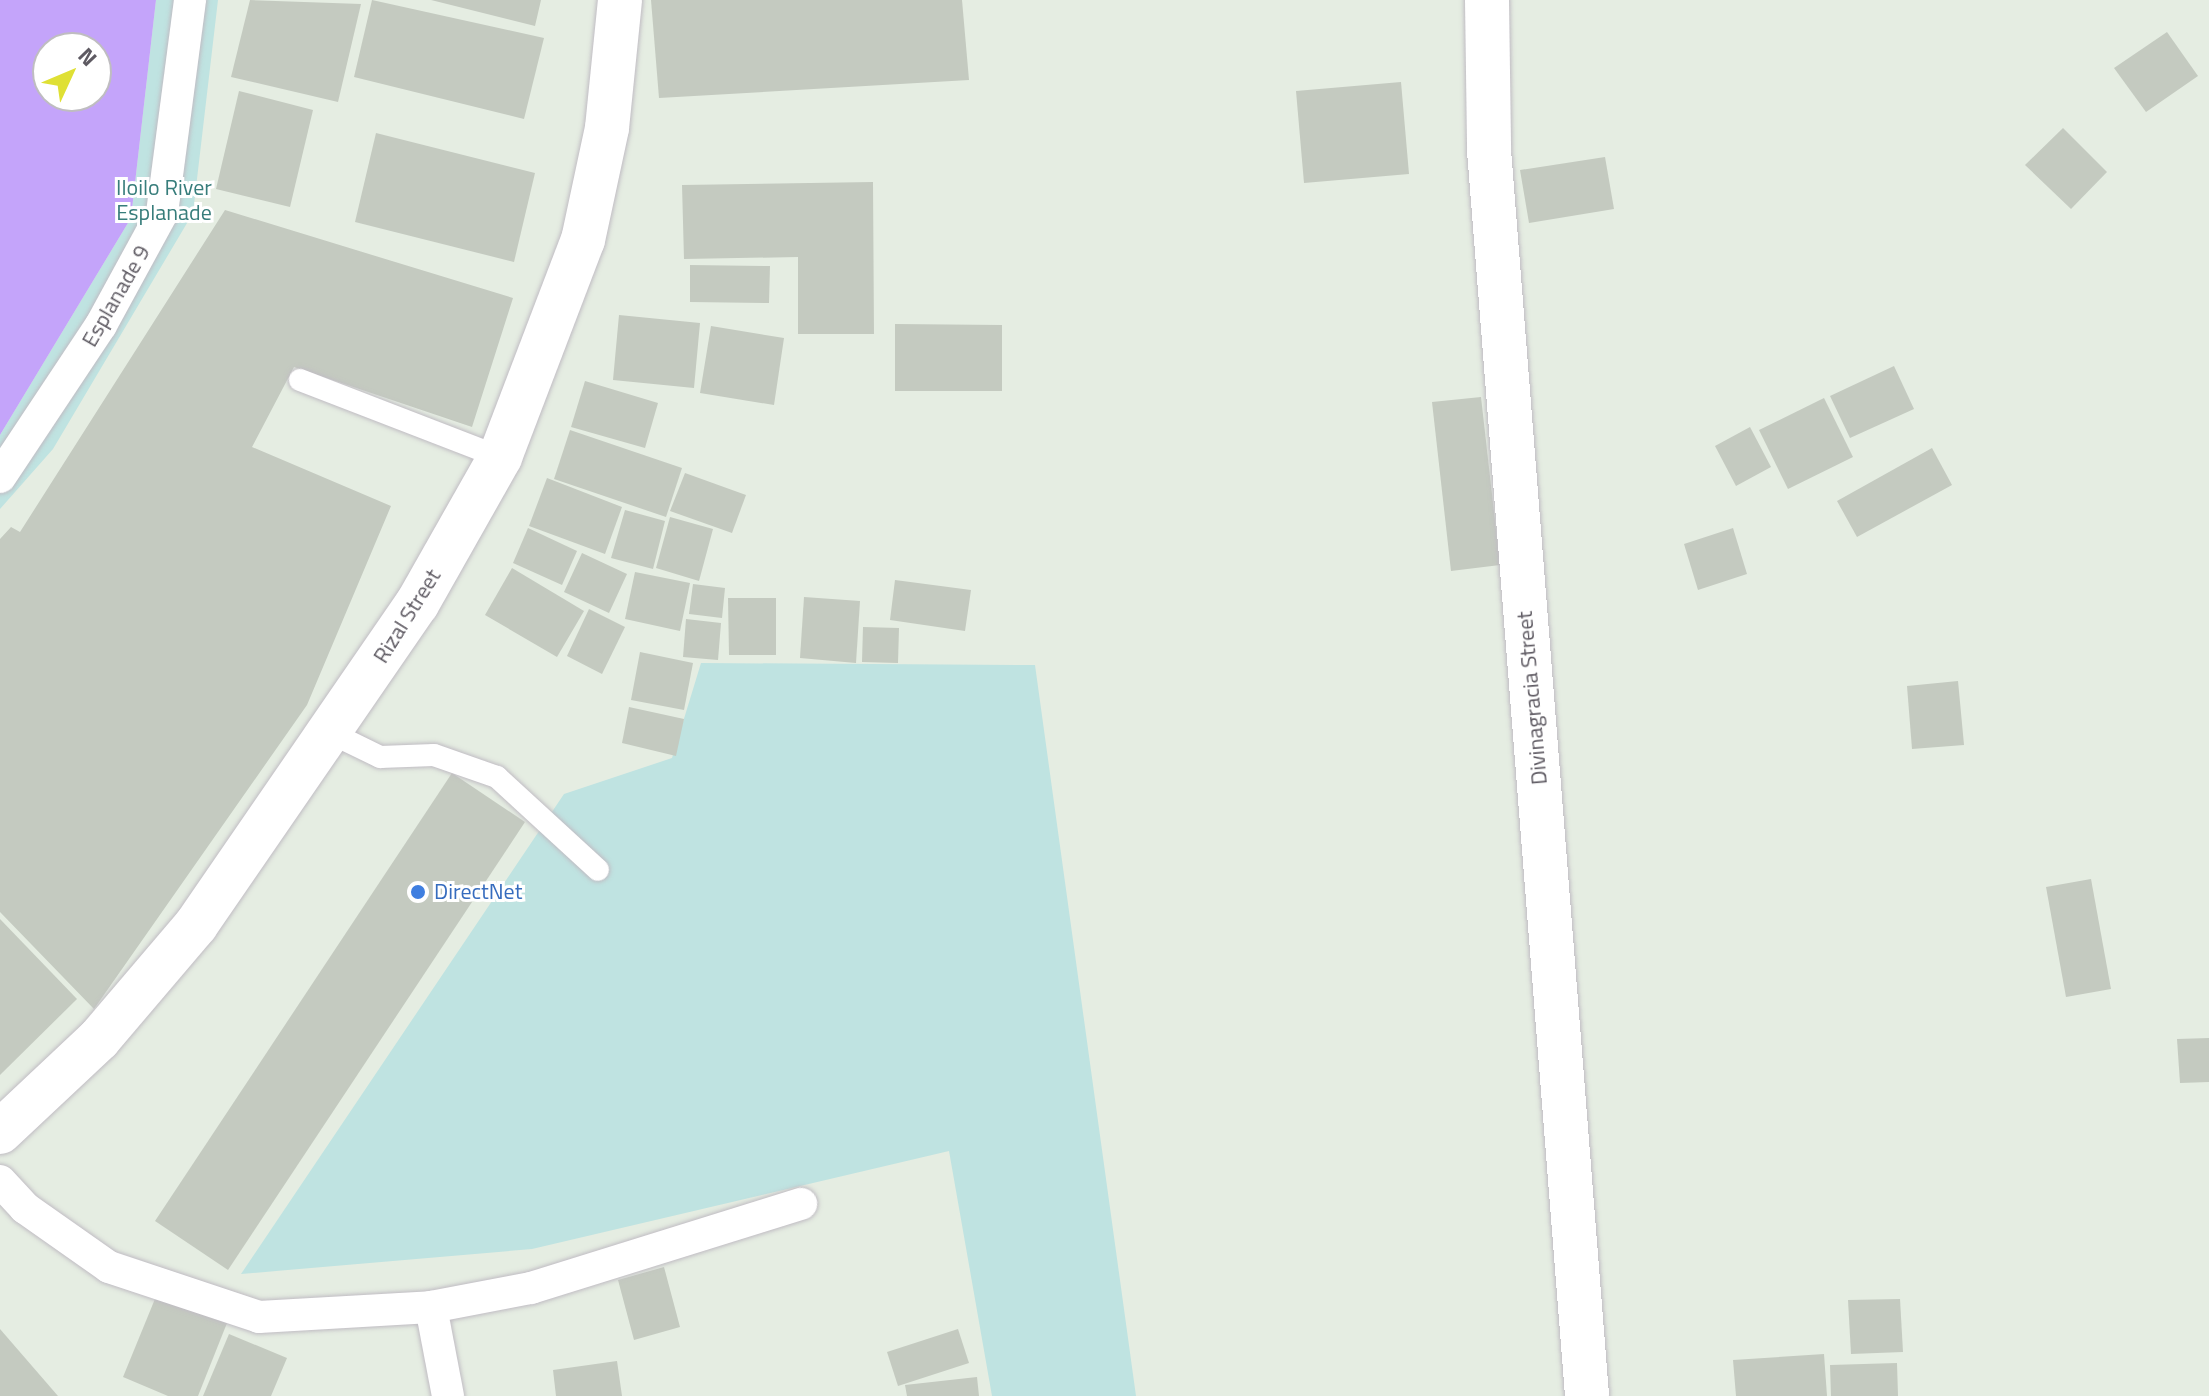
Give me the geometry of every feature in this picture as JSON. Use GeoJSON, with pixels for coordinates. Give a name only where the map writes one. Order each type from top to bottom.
{"type":"FeatureCollection","features":[{"type":"Feature","properties":{"kind":"street","name":"Esplanade 9"},"geometry":{"type":"LineString","coordinates":[[0,477],[101,325],[162,213],[190,0]]}},
{"type":"Feature","properties":{"kind":"street","name":"Rizal Street"},"geometry":{"type":"LineString","coordinates":[[0,1132],[99,1039],[196,925],[417,604],[500,457],[583,240],[607,128],[620,0]]}},
{"type":"Feature","properties":{"kind":"street","name":"Divinagracia Street"},"geometry":{"type":"LineString","coordinates":[[1487,0],[1489,150],[1587,1396]]}},
{"type":"Feature","properties":{"kind":"street"},"geometry":{"type":"LineString","coordinates":[[0,1181],[25,1208],[109,1267],[259,1317],[431,1307],[531,1288],[801,1204]]}},
{"type":"Feature","properties":{"kind":"street"},"geometry":{"type":"LineString","coordinates":[[431,1307],[448,1396]]}},
{"type":"Feature","properties":{"kind":"lane"},"geometry":{"type":"LineString","coordinates":[[300,380],[500,457]]}},
{"type":"Feature","properties":{"kind":"lane"},"geometry":{"type":"LineString","coordinates":[[331,733],[380,757],[434,755],[497,777],[598,870]]}},
{"type":"Feature","properties":{"kind":"green space","name":"Iloilo River Esplanade"},"geometry":{"type":"Polygon","coordinates":[[[156,0],[218,0],[193,213],[53,449],[0,509],[0,435],[131,218],[156,0]]]}},
{"type":"Feature","properties":{"kind":"green space"},"geometry":{"type":"Polygon","coordinates":[[[701,663],[1035,665],[1136,1396],[992,1396],[949,1151],[532,1249],[241,1274],[564,794],[672,758],[701,663]]]}},
{"type":"Feature","properties":{"kind":"shaded area"},"geometry":{"type":"Polygon","coordinates":[[[0,0],[156,0],[131,218],[0,435],[0,0]]]}},
{"type":"Feature","properties":{"kind":"building"},"geometry":{"type":"Polygon","coordinates":[[[250,0],[361,4],[338,102],[231,77],[250,0]]]}},
{"type":"Feature","properties":{"kind":"building"},"geometry":{"type":"Polygon","coordinates":[[[372,0],[544,38],[524,119],[354,77],[372,0]]]}},
{"type":"Feature","properties":{"kind":"building"},"geometry":{"type":"Polygon","coordinates":[[[431,0],[541,0],[535,26],[431,0]]]}},
{"type":"Feature","properties":{"kind":"building"},"geometry":{"type":"Polygon","coordinates":[[[651,0],[962,0],[969,80],[659,98],[651,0]]]}},
{"type":"Feature","properties":{"kind":"building"},"geometry":{"type":"Polygon","coordinates":[[[2167,32],[2198,76],[2146,112],[2114,68],[2167,32]]]}},
{"type":"Feature","properties":{"kind":"building"},"geometry":{"type":"Polygon","coordinates":[[[1401,82],[1409,174],[1304,183],[1296,91],[1401,82]]]}},
{"type":"Feature","properties":{"kind":"building"},"geometry":{"type":"Polygon","coordinates":[[[239,91],[313,110],[290,207],[216,189],[239,91]]]}},
{"type":"Feature","properties":{"kind":"building"},"geometry":{"type":"Polygon","coordinates":[[[2063,128],[2107,172],[2071,209],[2025,165],[2063,128]]]}},
{"type":"Feature","properties":{"kind":"building"},"geometry":{"type":"Polygon","coordinates":[[[376,133],[535,173],[514,262],[355,222],[376,133]]]}},
{"type":"Feature","properties":{"kind":"building"},"geometry":{"type":"Polygon","coordinates":[[[1605,157],[1614,209],[1529,223],[1520,170],[1605,157]]]}},
{"type":"Feature","properties":{"kind":"building"},"geometry":{"type":"Polygon","coordinates":[[[873,182],[874,334],[798,334],[798,257],[684,259],[682,185],[873,182]]]}},
{"type":"Feature","properties":{"kind":"building"},"geometry":{"type":"Polygon","coordinates":[[[225,210],[513,298],[472,427],[294,367],[252,447],[391,506],[307,705],[94,1009],[0,912],[0,539],[11,527],[20,532],[225,210]]]}},
{"type":"Feature","properties":{"kind":"building"},"geometry":{"type":"Polygon","coordinates":[[[690,265],[770,266],[769,303],[690,302],[690,265]]]}},
{"type":"Feature","properties":{"kind":"building"},"geometry":{"type":"Polygon","coordinates":[[[619,315],[700,323],[694,388],[613,380],[619,315]]]}},
{"type":"Feature","properties":{"kind":"building"},"geometry":{"type":"Polygon","coordinates":[[[895,324],[1002,325],[1002,391],[895,391],[895,324]]]}},
{"type":"Feature","properties":{"kind":"building"},"geometry":{"type":"Polygon","coordinates":[[[711,326],[784,338],[774,405],[700,393],[711,326]]]}},
{"type":"Feature","properties":{"kind":"building"},"geometry":{"type":"Polygon","coordinates":[[[1894,366],[1914,409],[1850,438],[1830,396],[1894,366]]]}},
{"type":"Feature","properties":{"kind":"building"},"geometry":{"type":"Polygon","coordinates":[[[585,381],[658,403],[645,448],[571,427],[585,381]]]}},
{"type":"Feature","properties":{"kind":"building"},"geometry":{"type":"Polygon","coordinates":[[[1481,397],[1500,565],[1451,571],[1432,402],[1481,397]]]}},
{"type":"Feature","properties":{"kind":"building"},"geometry":{"type":"Polygon","coordinates":[[[1824,398],[1853,457],[1788,489],[1759,430],[1824,398]]]}},
{"type":"Feature","properties":{"kind":"building"},"geometry":{"type":"Polygon","coordinates":[[[1750,427],[1771,467],[1736,486],[1715,446],[1750,427]]]}},
{"type":"Feature","properties":{"kind":"building"},"geometry":{"type":"Polygon","coordinates":[[[570,430],[682,468],[666,517],[554,479],[570,430]]]}},
{"type":"Feature","properties":{"kind":"building"},"geometry":{"type":"Polygon","coordinates":[[[1932,448],[1952,485],[1857,537],[1837,501],[1932,448]]]}},
{"type":"Feature","properties":{"kind":"building"},"geometry":{"type":"Polygon","coordinates":[[[685,473],[746,495],[732,533],[670,511],[685,473]]]}},
{"type":"Feature","properties":{"kind":"building"},"geometry":{"type":"Polygon","coordinates":[[[547,478],[622,507],[605,554],[529,526],[547,478]]]}},
{"type":"Feature","properties":{"kind":"building"},"geometry":{"type":"Polygon","coordinates":[[[625,510],[665,521],[653,569],[611,558],[625,510]]]}},
{"type":"Feature","properties":{"kind":"building"},"geometry":{"type":"Polygon","coordinates":[[[670,517],[713,529],[699,581],[656,568],[670,517]]]}},
{"type":"Feature","properties":{"kind":"building"},"geometry":{"type":"Polygon","coordinates":[[[528,528],[577,551],[562,585],[513,563],[528,528]]]}},
{"type":"Feature","properties":{"kind":"building"},"geometry":{"type":"Polygon","coordinates":[[[1733,528],[1747,574],[1698,590],[1684,544],[1733,528]]]}},
{"type":"Feature","properties":{"kind":"building"},"geometry":{"type":"Polygon","coordinates":[[[582,553],[627,574],[609,613],[564,592],[582,553]]]}},
{"type":"Feature","properties":{"kind":"building"},"geometry":{"type":"Polygon","coordinates":[[[512,568],[584,611],[557,657],[485,615],[512,568]]]}},
{"type":"Feature","properties":{"kind":"building"},"geometry":{"type":"Polygon","coordinates":[[[635,572],[690,583],[680,631],[625,619],[635,572]]]}},
{"type":"Feature","properties":{"kind":"building"},"geometry":{"type":"Polygon","coordinates":[[[895,580],[971,590],[965,631],[890,620],[895,580]]]}},
{"type":"Feature","properties":{"kind":"building"},"geometry":{"type":"Polygon","coordinates":[[[693,584],[725,588],[722,618],[689,614],[693,584]]]}},
{"type":"Feature","properties":{"kind":"building"},"geometry":{"type":"Polygon","coordinates":[[[804,597],[860,601],[856,663],[800,658],[804,597]]]}},
{"type":"Feature","properties":{"kind":"building"},"geometry":{"type":"Polygon","coordinates":[[[728,598],[776,598],[776,655],[729,655],[728,598]]]}},
{"type":"Feature","properties":{"kind":"building"},"geometry":{"type":"Polygon","coordinates":[[[589,609],[625,627],[602,674],[567,656],[589,609]]]}},
{"type":"Feature","properties":{"kind":"building"},"geometry":{"type":"Polygon","coordinates":[[[686,619],[721,623],[718,660],[683,657],[686,619]]]}},
{"type":"Feature","properties":{"kind":"building"},"geometry":{"type":"Polygon","coordinates":[[[863,627],[899,628],[898,663],[862,662],[863,627]]]}},
{"type":"Feature","properties":{"kind":"building"},"geometry":{"type":"Polygon","coordinates":[[[640,652],[693,663],[684,710],[631,700],[640,652]]]}},
{"type":"Feature","properties":{"kind":"building"},"geometry":{"type":"Polygon","coordinates":[[[1958,681],[1964,745],[1912,749],[1907,686],[1958,681]]]}},
{"type":"Feature","properties":{"kind":"building"},"geometry":{"type":"Polygon","coordinates":[[[629,707],[684,719],[676,756],[622,743],[629,707]]]}},
{"type":"Feature","properties":{"kind":"building"},"geometry":{"type":"Polygon","coordinates":[[[452,773],[525,822],[228,1270],[155,1221],[452,773]]]}},
{"type":"Feature","properties":{"kind":"building"},"geometry":{"type":"Polygon","coordinates":[[[2091,879],[2111,989],[2066,997],[2046,887],[2091,879]]]}},
{"type":"Feature","properties":{"kind":"building"},"geometry":{"type":"Polygon","coordinates":[[[0,919],[77,999],[0,1075],[0,919]]]}},
{"type":"Feature","properties":{"kind":"building"},"geometry":{"type":"Polygon","coordinates":[[[2209,1038],[2209,1082],[2180,1083],[2177,1039],[2209,1038]]]}},
{"type":"Feature","properties":{"kind":"building"},"geometry":{"type":"Polygon","coordinates":[[[664,1267],[680,1327],[634,1340],[618,1280],[664,1267]]]}},
{"type":"Feature","properties":{"kind":"building"},"geometry":{"type":"Polygon","coordinates":[[[157,1294],[227,1323],[198,1396],[168,1396],[123,1377],[157,1294]]]}},
{"type":"Feature","properties":{"kind":"building"},"geometry":{"type":"Polygon","coordinates":[[[1900,1299],[1903,1352],[1851,1354],[1848,1300],[1900,1299]]]}},
{"type":"Feature","properties":{"kind":"building"},"geometry":{"type":"Polygon","coordinates":[[[0,1329],[58,1396],[0,1396],[0,1329]]]}},
{"type":"Feature","properties":{"kind":"building"},"geometry":{"type":"Polygon","coordinates":[[[958,1329],[969,1363],[898,1386],[887,1352],[958,1329]]]}},
{"type":"Feature","properties":{"kind":"building"},"geometry":{"type":"Polygon","coordinates":[[[229,1334],[287,1358],[271,1396],[203,1396],[229,1334]]]}},
{"type":"Feature","properties":{"kind":"building"},"geometry":{"type":"Polygon","coordinates":[[[1824,1354],[1827,1396],[1736,1396],[1733,1360],[1824,1354]]]}},
{"type":"Feature","properties":{"kind":"building"},"geometry":{"type":"Polygon","coordinates":[[[617,1361],[622,1396],[556,1396],[553,1370],[617,1361]]]}},
{"type":"Feature","properties":{"kind":"building"},"geometry":{"type":"Polygon","coordinates":[[[1897,1363],[1898,1396],[1831,1396],[1830,1365],[1897,1363]]]}},
{"type":"Feature","properties":{"kind":"building"},"geometry":{"type":"Polygon","coordinates":[[[977,1377],[979,1396],[907,1396],[905,1385],[977,1377]]]}},
{"type":"Feature","properties":{"kind":"place","name":"DirectNet"},"geometry":{"type":"Point","coordinates":[418,892]}}]}
